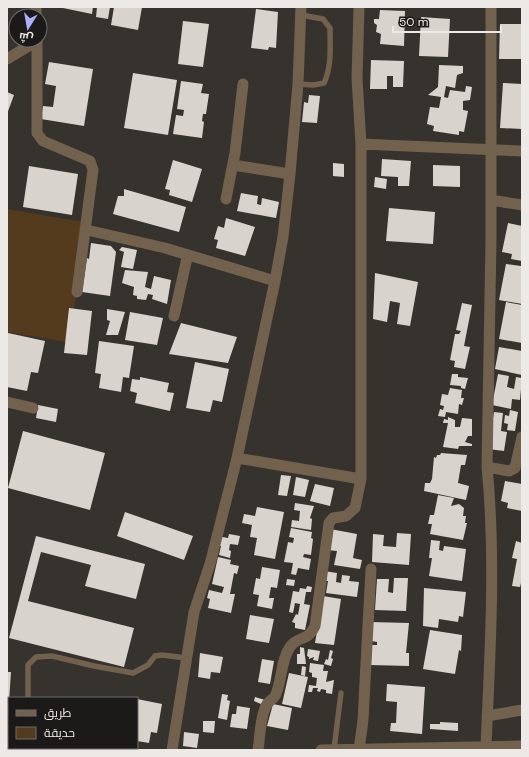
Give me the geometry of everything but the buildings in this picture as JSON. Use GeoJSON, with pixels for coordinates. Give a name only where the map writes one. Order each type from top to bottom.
{"type":"FeatureCollection","features":[{"type":"Feature","properties":{"kind":"street"},"geometry":{"type":"LineString","coordinates":[[258,750],[264,709],[267,703],[276,695],[285,659],[290,647],[295,642],[311,635],[315,626],[329,523],[333,518],[346,516],[355,508],[361,479],[361,144],[357,78],[359,7]]}},
{"type":"Feature","properties":{"kind":"street"},"geometry":{"type":"LineString","coordinates":[[486,746],[490,569],[490,499],[487,467],[491,200],[491,7]]}},
{"type":"Feature","properties":{"kind":"street"},"geometry":{"type":"LineString","coordinates":[[172,750],[194,612],[210,564],[237,458],[283,237],[298,84],[301,11]]}},
{"type":"Feature","properties":{"kind":"street"},"geometry":{"type":"LineString","coordinates":[[7,59],[25,48]]}},
{"type":"Feature","properties":{"kind":"street"},"geometry":{"type":"LineString","coordinates":[[36,48],[37,133],[43,141],[81,156],[90,161],[93,166],[77,292]]}},
{"type":"Feature","properties":{"kind":"street"},"geometry":{"type":"LineString","coordinates":[[226,199],[243,84]]}},
{"type":"Feature","properties":{"kind":"street"},"geometry":{"type":"LineString","coordinates":[[361,144],[522,151]]}},
{"type":"Feature","properties":{"kind":"street"},"geometry":{"type":"LineString","coordinates":[[232,165],[290,174]]}},
{"type":"Feature","properties":{"kind":"street"},"geometry":{"type":"LineString","coordinates":[[491,200],[522,205]]}},
{"type":"Feature","properties":{"kind":"street"},"geometry":{"type":"LineString","coordinates":[[86,230],[192,256],[275,281]]}},
{"type":"Feature","properties":{"kind":"street"},"geometry":{"type":"LineString","coordinates":[[174,316],[187,258],[192,256]]}},
{"type":"Feature","properties":{"kind":"street"},"geometry":{"type":"LineString","coordinates":[[7,402],[33,408]]}},
{"type":"Feature","properties":{"kind":"street"},"geometry":{"type":"LineString","coordinates":[[487,467],[509,470],[515,468],[522,437]]}},
{"type":"Feature","properties":{"kind":"street"},"geometry":{"type":"LineString","coordinates":[[237,458],[361,479]]}},
{"type":"Feature","properties":{"kind":"street"},"geometry":{"type":"LineString","coordinates":[[359,749],[363,720],[371,569]]}},
{"type":"Feature","properties":{"kind":"street"},"geometry":{"type":"LineString","coordinates":[[487,716],[522,710]]}},
{"type":"Feature","properties":{"kind":"street"},"geometry":{"type":"LineString","coordinates":[[321,750],[522,746]]}},
{"type":"Feature","properties":{"kind":"lane"},"geometry":{"type":"LineString","coordinates":[[298,84],[313,85],[324,83],[328,73],[330,50],[330,28],[322,19],[301,11]]}},
{"type":"Feature","properties":{"kind":"lane"},"geometry":{"type":"LineString","coordinates":[[28,697],[28,665],[36,657],[52,656],[133,673],[148,665],[155,656],[162,655],[186,658]]}},
{"type":"Feature","properties":{"kind":"lane"},"geometry":{"type":"LineString","coordinates":[[334,749],[341,693]]}},
{"type":"Feature","properties":{"kind":"green space"},"geometry":{"type":"Polygon","coordinates":[[[7,209],[89,223],[68,342],[7,332],[7,209]]]}}]}
